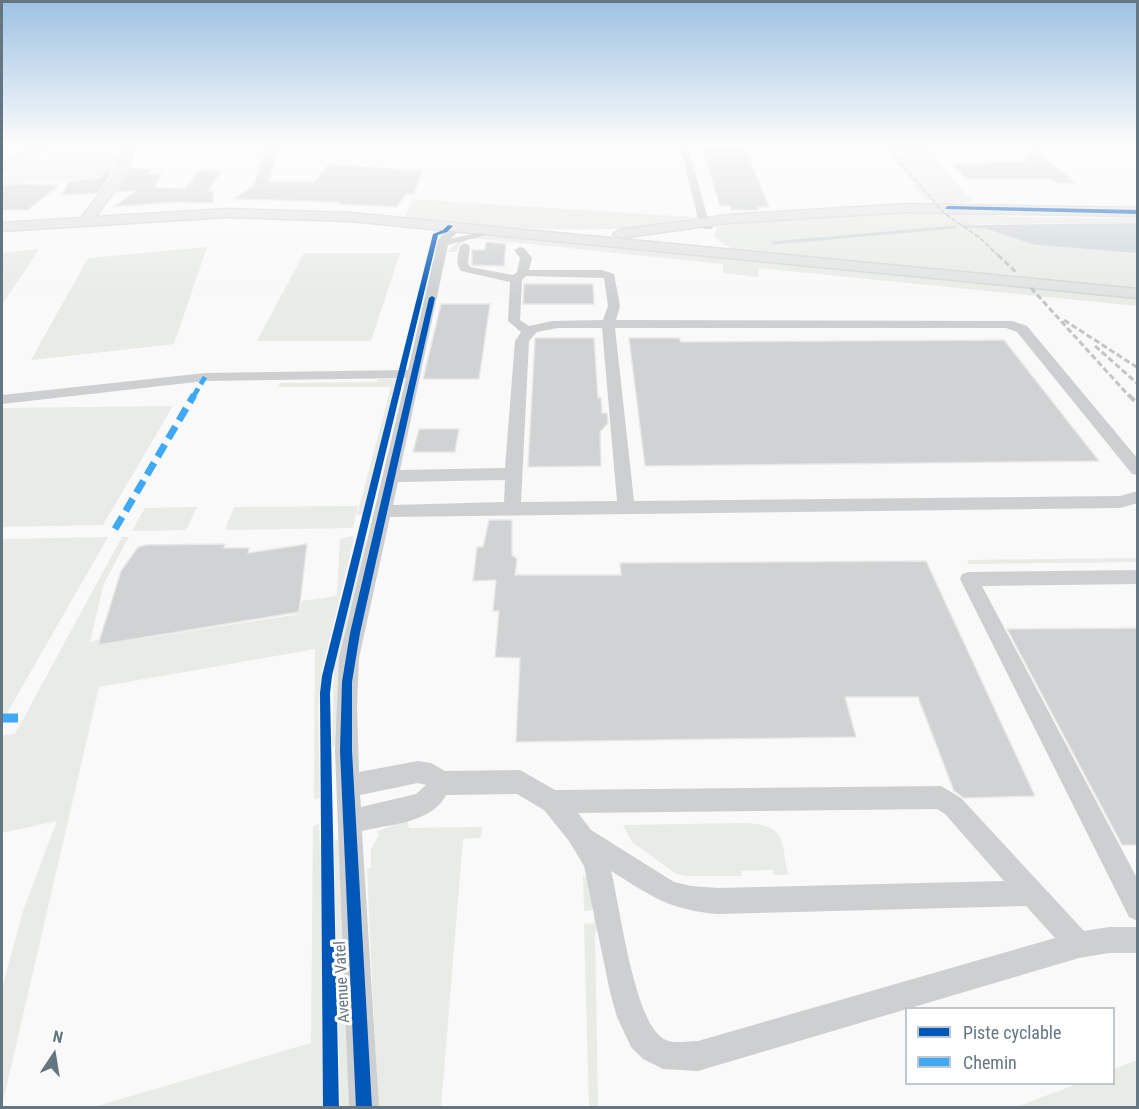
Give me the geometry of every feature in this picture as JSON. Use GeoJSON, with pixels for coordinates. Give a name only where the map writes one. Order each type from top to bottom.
{"type":"FeatureCollection","features":[{"type":"Feature","properties":{"kind":"main road"},"geometry":{"type":"LineString","coordinates":[[84,223],[103,198]]}},
{"type":"Feature","properties":{"kind":"main road"},"geometry":{"type":"LineString","coordinates":[[545,236],[620,234],[706,225],[722,220],[923,208],[1137,212]]}},
{"type":"Feature","properties":{"kind":"main road"},"geometry":{"type":"LineString","coordinates":[[2,227],[254,213],[350,217],[731,251],[789,261]]}},
{"type":"Feature","properties":{"kind":"main road"},"geometry":{"type":"LineString","coordinates":[[675,246],[706,225]]}},
{"type":"Feature","properties":{"kind":"main road"},"geometry":{"type":"LineString","coordinates":[[706,225],[712,240],[731,251]]}},
{"type":"Feature","properties":{"kind":"main road"},"geometry":{"type":"LineString","coordinates":[[675,246],[681,226]]}},
{"type":"Feature","properties":{"kind":"main road"},"geometry":{"type":"LineString","coordinates":[[620,234],[675,246],[789,261],[1137,294]]}},
{"type":"Feature","properties":{"kind":"street"},"geometry":{"type":"LineString","coordinates":[[698,198],[706,225]]}},
{"type":"Feature","properties":{"kind":"street"},"geometry":{"type":"LineString","coordinates":[[419,223],[433,231],[446,244],[497,231]]}},
{"type":"Feature","properties":{"kind":"street","name":"Avenue Vatel"},"geometry":{"type":"LineString","coordinates":[[364,1107],[346,707],[349,658],[446,244],[459,227]]}},
{"type":"Feature","properties":{"kind":"street"},"geometry":{"type":"LineString","coordinates":[[465,246],[462,263],[465,269],[498,277],[607,274],[612,280],[614,306],[608,324],[626,507]]}},
{"type":"Feature","properties":{"kind":"street"},"geometry":{"type":"LineString","coordinates":[[520,250],[526,258],[519,276],[514,321],[529,331]]}},
{"type":"Feature","properties":{"kind":"street"},"geometry":{"type":"LineString","coordinates":[[512,508],[522,341],[529,331],[545,325],[1006,324],[1022,329],[1137,470]]}},
{"type":"Feature","properties":{"kind":"street"},"geometry":{"type":"LineString","coordinates":[[2,399],[218,376],[415,374]]}},
{"type":"Feature","properties":{"kind":"street"},"geometry":{"type":"LineString","coordinates":[[391,477],[513,474]]}},
{"type":"Feature","properties":{"kind":"street"},"geometry":{"type":"LineString","coordinates":[[383,511],[1120,501],[1137,497]]}},
{"type":"Feature","properties":{"kind":"street"},"geometry":{"type":"LineString","coordinates":[[1137,577],[969,579],[1137,908]]}},
{"type":"Feature","properties":{"kind":"street"},"geometry":{"type":"LineString","coordinates":[[349,786],[418,772],[430,774],[440,783],[520,782],[552,802],[583,839],[597,863],[627,1010],[651,1048],[663,1054],[698,1056],[1078,945],[1109,940],[1137,940]]}},
{"type":"Feature","properties":{"kind":"street"},"geometry":{"type":"LineString","coordinates":[[350,822],[421,805],[433,796],[440,783]]}},
{"type":"Feature","properties":{"kind":"street"},"geometry":{"type":"LineString","coordinates":[[552,802],[941,798],[954,806],[1078,945]]}},
{"type":"Feature","properties":{"kind":"street"},"geometry":{"type":"LineString","coordinates":[[583,839],[669,893],[691,899],[718,901],[1032,893]]}},
{"type":"Feature","properties":{"kind":"shaded area"},"geometry":{"type":"Polygon","coordinates":[[[970,198],[974,202],[939,204],[924,199],[970,198]]]}},
{"type":"Feature","properties":{"kind":"shaded area"},"geometry":{"type":"Polygon","coordinates":[[[412,199],[695,217],[659,224],[587,230],[514,227],[405,218],[412,199]]]}},
{"type":"Feature","properties":{"kind":"shaded area"},"geometry":{"type":"Polygon","coordinates":[[[923,211],[969,212],[1009,217],[1137,218],[1137,223],[976,224],[1035,245],[1137,253],[1137,290],[755,253],[736,250],[720,242],[714,235],[717,227],[732,223],[923,211]]]}},
{"type":"Feature","properties":{"kind":"shaded area"},"geometry":{"type":"Polygon","coordinates":[[[1137,223],[1137,253],[1035,245],[975,225],[1137,223]]]}},
{"type":"Feature","properties":{"kind":"shaded area"},"geometry":{"type":"Polygon","coordinates":[[[513,237],[1137,297],[1137,306],[759,268],[758,277],[723,273],[723,264],[472,238],[513,237]]]}},
{"type":"Feature","properties":{"kind":"shaded area"},"geometry":{"type":"Polygon","coordinates":[[[470,238],[460,244],[456,252],[448,252],[455,245],[470,238]]]}},
{"type":"Feature","properties":{"kind":"shaded area"},"geometry":{"type":"Polygon","coordinates":[[[207,247],[174,344],[31,360],[88,258],[207,247]]]}},
{"type":"Feature","properties":{"kind":"shaded area"},"geometry":{"type":"Polygon","coordinates":[[[39,249],[2,305],[2,253],[39,249]]]}},
{"type":"Feature","properties":{"kind":"shaded area"},"geometry":{"type":"Polygon","coordinates":[[[304,253],[400,253],[371,341],[257,341],[304,253]]]}},
{"type":"Feature","properties":{"kind":"shaded area"},"geometry":{"type":"Polygon","coordinates":[[[378,379],[398,379],[364,515],[357,515],[391,387],[278,387],[280,383],[377,382],[378,379]]]}},
{"type":"Feature","properties":{"kind":"shaded area"},"geometry":{"type":"Polygon","coordinates":[[[173,406],[103,525],[2,527],[2,408],[173,406]]]}},
{"type":"Feature","properties":{"kind":"shaded area"},"geometry":{"type":"Polygon","coordinates":[[[358,506],[353,528],[225,530],[234,507],[358,506]]]}},
{"type":"Feature","properties":{"kind":"shaded area"},"geometry":{"type":"Polygon","coordinates":[[[197,507],[186,530],[132,531],[145,508],[197,507]]]}},
{"type":"Feature","properties":{"kind":"shaded area"},"geometry":{"type":"Polygon","coordinates":[[[352,536],[354,539],[322,670],[318,708],[320,798],[314,799],[315,649],[99,687],[2,1106],[2,988],[23,911],[57,821],[2,833],[2,735],[15,734],[122,537],[129,537],[104,583],[90,642],[101,639],[102,643],[107,644],[294,615],[300,612],[302,601],[337,596],[340,539],[352,536]]]}},
{"type":"Feature","properties":{"kind":"shaded area"},"geometry":{"type":"Polygon","coordinates":[[[108,537],[6,715],[2,715],[2,539],[108,537]]]}},
{"type":"Feature","properties":{"kind":"shaded area"},"geometry":{"type":"Polygon","coordinates":[[[364,541],[369,541],[338,677],[338,745],[332,746],[334,667],[364,541]]]}},
{"type":"Feature","properties":{"kind":"shaded area"},"geometry":{"type":"Polygon","coordinates":[[[1138,558],[1137,562],[969,564],[967,560],[1138,558]]]}},
{"type":"Feature","properties":{"kind":"shaded area"},"geometry":{"type":"Polygon","coordinates":[[[407,821],[409,828],[482,827],[481,838],[463,839],[441,1107],[378,1107],[367,869],[371,868],[371,849],[379,835],[377,831],[407,821]]]}},
{"type":"Feature","properties":{"kind":"shaded area"},"geometry":{"type":"Polygon","coordinates":[[[746,823],[769,827],[780,837],[788,875],[774,875],[773,870],[741,871],[742,876],[676,874],[632,842],[623,825],[746,823]]]}},
{"type":"Feature","properties":{"kind":"shaded area"},"geometry":{"type":"Polygon","coordinates":[[[319,824],[320,845],[324,845],[327,1107],[94,1107],[311,1043],[313,826],[319,824]]]}},
{"type":"Feature","properties":{"kind":"shaded area"},"geometry":{"type":"Polygon","coordinates":[[[341,839],[349,1107],[340,1107],[334,841],[341,839]]]}},
{"type":"Feature","properties":{"kind":"shaded area"},"geometry":{"type":"Polygon","coordinates":[[[583,874],[592,887],[598,916],[598,931],[595,932],[598,1107],[589,1107],[584,924],[594,923],[594,910],[584,911],[583,874]]]}},
{"type":"Feature","properties":{"kind":"shaded area"},"geometry":{"type":"Polygon","coordinates":[[[1137,1060],[1137,1107],[1016,1107],[1074,1085],[1115,1085],[1115,1069],[1137,1060]]]}},
{"type":"Feature","properties":{"kind":"building"},"geometry":{"type":"Polygon","coordinates":[[[2,198],[43,198],[28,210],[2,210],[2,198]]]}},
{"type":"Feature","properties":{"kind":"building"},"geometry":{"type":"Polygon","coordinates":[[[126,198],[213,198],[213,203],[176,202],[113,207],[126,198]]]}},
{"type":"Feature","properties":{"kind":"building"},"geometry":{"type":"Polygon","coordinates":[[[403,198],[397,207],[339,204],[340,202],[233,199],[403,198]]]}},
{"type":"Feature","properties":{"kind":"building"},"geometry":{"type":"Polygon","coordinates":[[[717,198],[765,198],[769,207],[758,207],[759,210],[731,210],[730,206],[720,206],[717,198]]]}},
{"type":"Feature","properties":{"kind":"building"},"geometry":{"type":"Polygon","coordinates":[[[486,242],[506,244],[504,266],[472,265],[472,250],[485,250],[486,242]]]}},
{"type":"Feature","properties":{"kind":"building"},"geometry":{"type":"Polygon","coordinates":[[[524,284],[593,284],[594,304],[523,304],[524,284]]]}},
{"type":"Feature","properties":{"kind":"building"},"geometry":{"type":"Polygon","coordinates":[[[441,304],[490,304],[479,379],[423,379],[441,304]]]}},
{"type":"Feature","properties":{"kind":"building"},"geometry":{"type":"Polygon","coordinates":[[[535,338],[594,338],[598,398],[601,398],[602,413],[607,413],[608,423],[600,432],[601,466],[528,467],[535,338]]]}},
{"type":"Feature","properties":{"kind":"building"},"geometry":{"type":"Polygon","coordinates":[[[629,338],[679,338],[681,342],[1004,340],[1099,461],[645,466],[629,338]]]}},
{"type":"Feature","properties":{"kind":"building"},"geometry":{"type":"Polygon","coordinates":[[[419,429],[459,429],[455,452],[413,452],[419,429]]]}},
{"type":"Feature","properties":{"kind":"building"},"geometry":{"type":"Polygon","coordinates":[[[489,520],[512,520],[512,555],[517,559],[515,575],[621,575],[620,563],[926,561],[1035,796],[964,798],[954,791],[918,697],[845,697],[856,737],[516,742],[520,658],[495,657],[499,611],[493,611],[496,580],[473,581],[477,547],[483,547],[489,520]]]}},
{"type":"Feature","properties":{"kind":"building"},"geometry":{"type":"Polygon","coordinates":[[[225,544],[224,548],[249,548],[248,553],[307,544],[299,612],[98,645],[121,571],[138,547],[225,544]]]}},
{"type":"Feature","properties":{"kind":"building"},"geometry":{"type":"Polygon","coordinates":[[[1137,628],[1137,845],[1122,845],[1007,629],[1137,628]]]}},
{"type":"Feature","properties":{"kind":"waterway"},"geometry":{"type":"LineString","coordinates":[[963,226],[983,227]]}},
{"type":"Feature","properties":{"kind":"waterway"},"geometry":{"type":"LineString","coordinates":[[773,243],[955,227]]}},
{"type":"Feature","properties":{"kind":"railway"},"geometry":{"type":"LineString","coordinates":[[931,198],[944,213],[980,238],[999,256]]}},
{"type":"Feature","properties":{"kind":"railway"},"geometry":{"type":"LineString","coordinates":[[998,255],[1017,273]]}},
{"type":"Feature","properties":{"kind":"railway"},"geometry":{"type":"LineString","coordinates":[[1031,288],[1130,397]]}},
{"type":"Feature","properties":{"kind":"railway"},"geometry":{"type":"LineString","coordinates":[[1064,320],[1138,368]]}},
{"type":"Feature","properties":{"kind":"railway"},"geometry":{"type":"LineString","coordinates":[[1095,346],[1138,384]]}},
{"type":"Feature","properties":{"kind":"railway"},"geometry":{"type":"LineString","coordinates":[[1129,395],[1138,405]]}},
{"type":"Feature","properties":{"kind":"marked path"},"geometry":{"type":"LineString","coordinates":[[115,529],[205,377]]}},
{"type":"Feature","properties":{"kind":"marked path"},"geometry":{"type":"LineString","coordinates":[[2,718],[18,718]]}},
{"type":"Feature","properties":{"kind":"cycle path"},"geometry":{"type":"LineString","coordinates":[[948,208],[1138,212]]}},
{"type":"Feature","properties":{"kind":"cycle path"},"geometry":{"type":"LineString","coordinates":[[331,1108],[325,693],[327,676],[436,234],[445,231],[450,226]]}},
{"type":"Feature","properties":{"kind":"cycle path"},"geometry":{"type":"LineString","coordinates":[[364,1108],[346,751],[347,682],[355,633],[432,298]]}}]}
